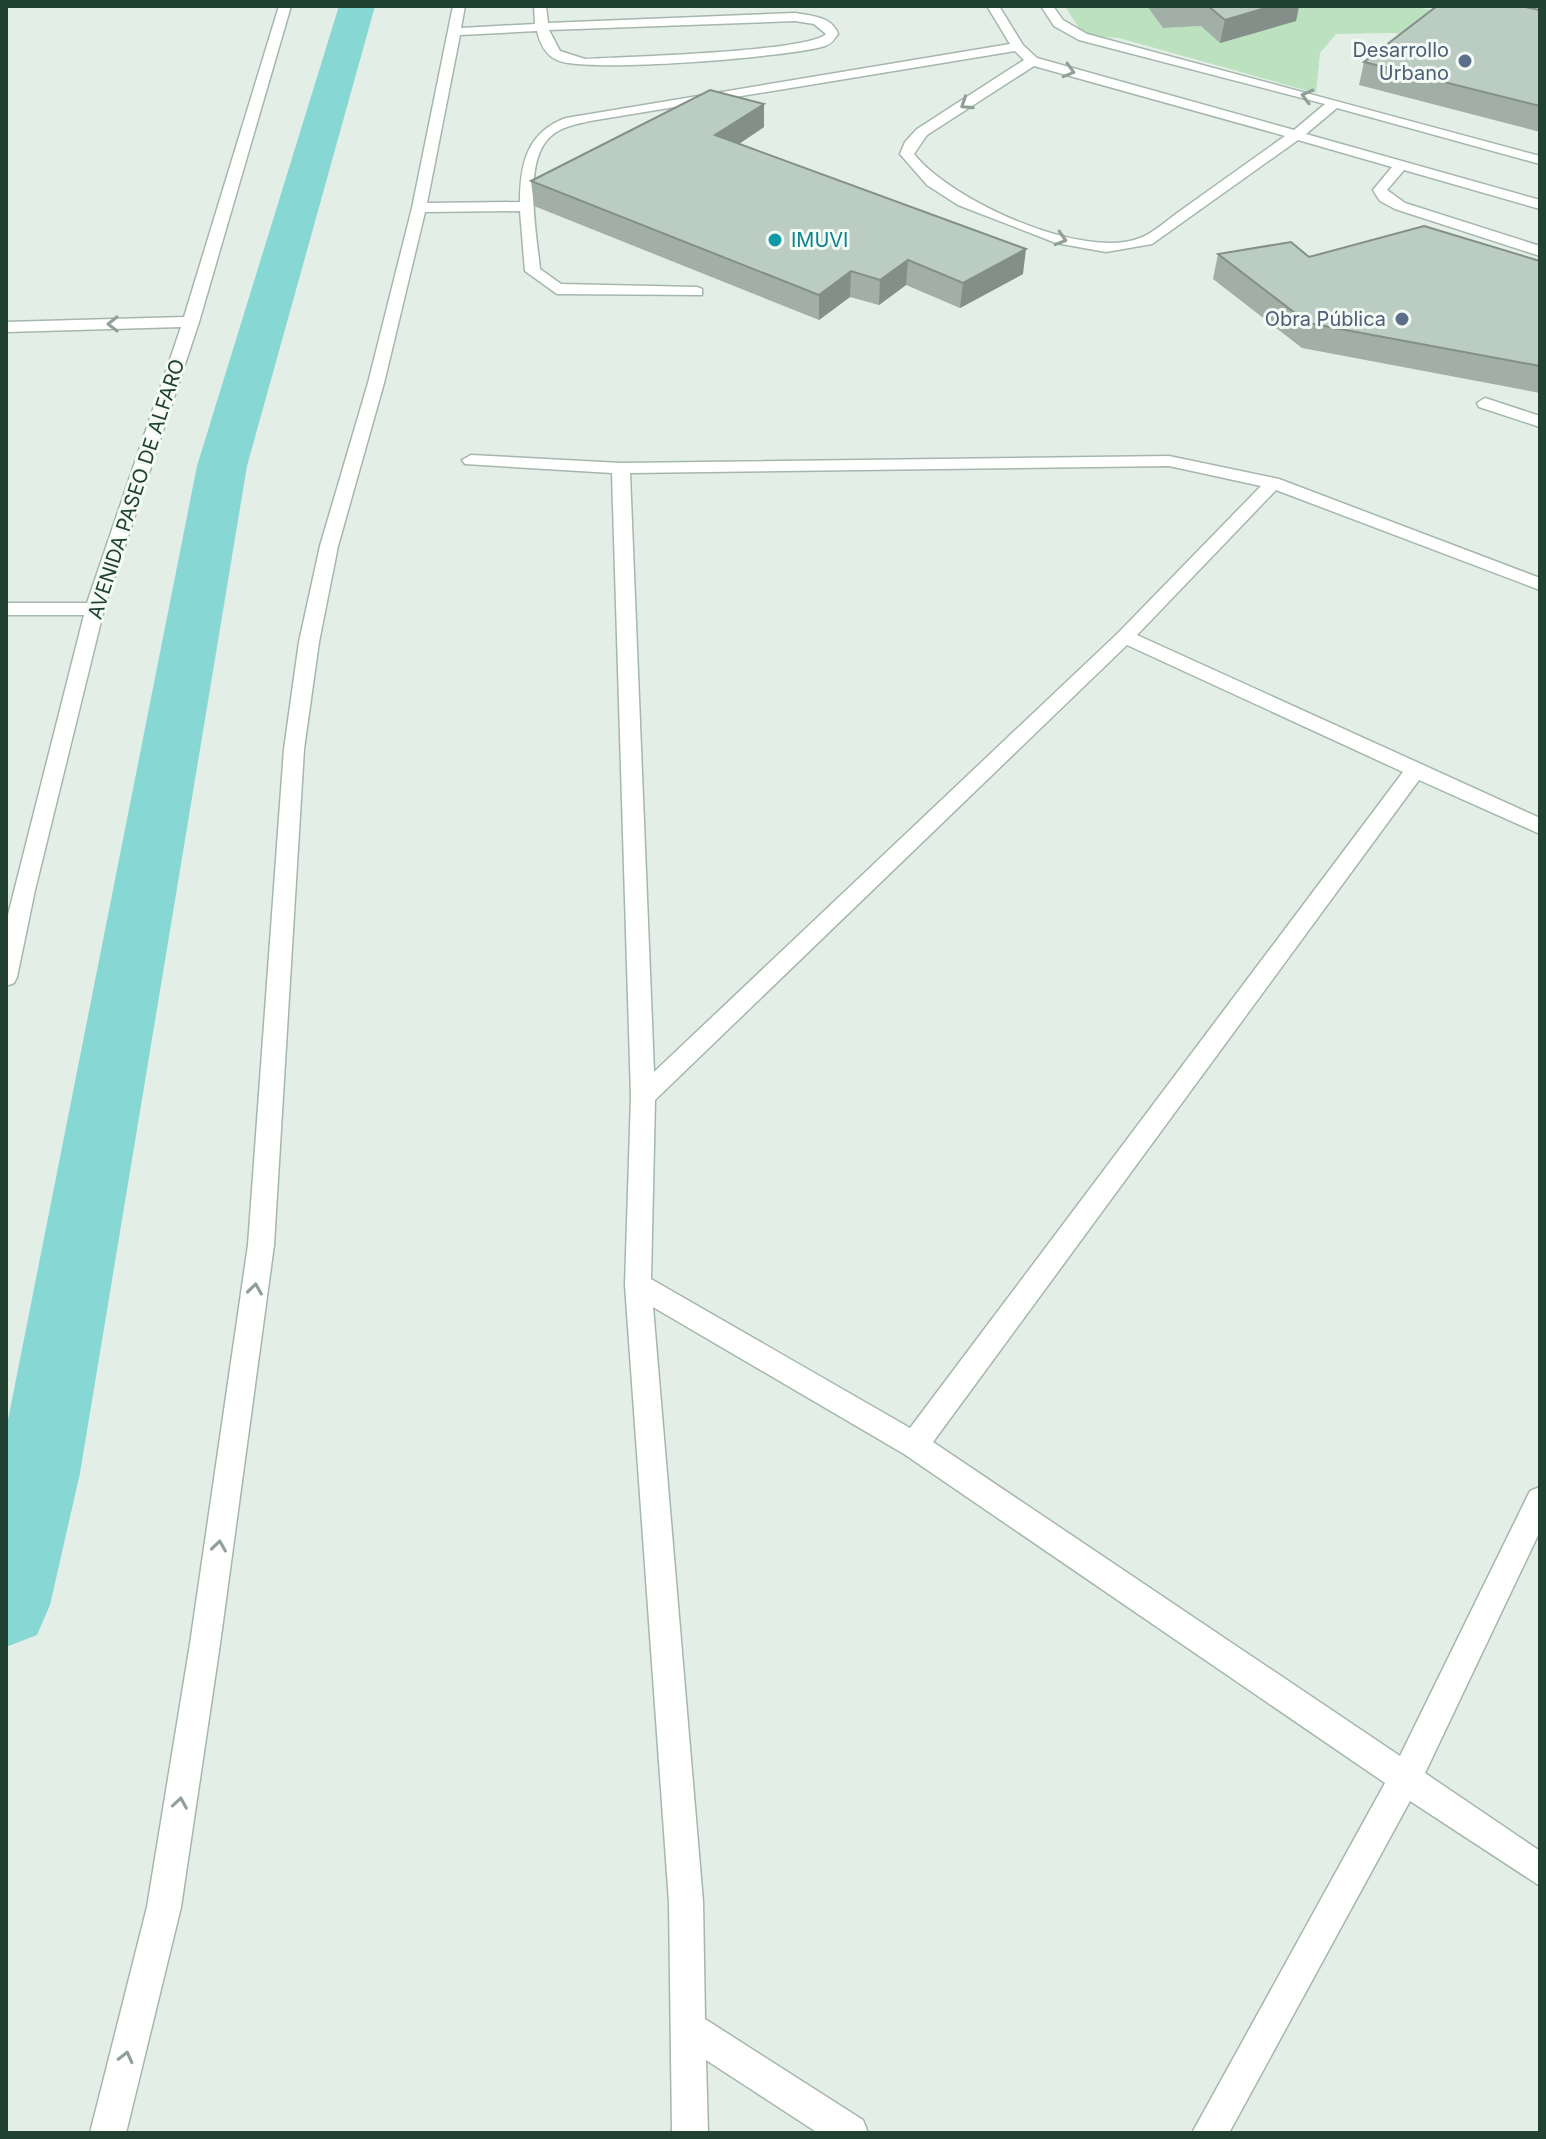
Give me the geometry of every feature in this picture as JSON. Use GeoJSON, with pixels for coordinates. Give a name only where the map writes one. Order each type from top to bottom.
{"type":"FeatureCollection","features":[{"type":"Feature","properties":{"kind":"street","name":"AVENIDA PASEO DE ALFARO"},"geometry":{"type":"LineString","coordinates":[[7,969],[95,609],[191,322],[285,6]]}},
{"type":"Feature","properties":{"kind":"street"},"geometry":{"type":"LineString","coordinates":[[108,2133],[164,1907],[205,1644],[261,1245],[294,749],[309,642],[329,546],[376,383],[419,208],[459,6]]}},
{"type":"Feature","properties":{"kind":"street"},"geometry":{"type":"LineString","coordinates":[[452,32],[542,27],[795,17],[818,21],[830,28],[832,34],[825,42],[786,50],[585,63],[566,61],[553,54],[545,44],[542,27],[540,6]]}},
{"type":"Feature","properties":{"kind":"street"},"geometry":{"type":"LineString","coordinates":[[993,6],[1018,47],[1032,61],[1540,205]]}},
{"type":"Feature","properties":{"kind":"street"},"geometry":{"type":"LineString","coordinates":[[1047,6],[1058,23],[1083,37],[1540,160]]}},
{"type":"Feature","properties":{"kind":"street"},"geometry":{"type":"LineString","coordinates":[[697,292],[557,289],[533,271],[528,168],[532,149],[548,132],[576,121],[1018,47]]}},
{"type":"Feature","properties":{"kind":"street"},"geometry":{"type":"LineString","coordinates":[[1032,61],[922,132],[912,142],[907,154],[917,169],[948,194],[982,211],[1064,241],[1091,247],[1124,247],[1147,241],[1296,135],[1335,103]]}},
{"type":"Feature","properties":{"kind":"street"},"geometry":{"type":"LineString","coordinates":[[1401,165],[1380,190],[1385,198],[1400,206],[1540,251]]}},
{"type":"Feature","properties":{"kind":"street"},"geometry":{"type":"LineString","coordinates":[[419,208],[529,206]]}},
{"type":"Feature","properties":{"kind":"street"},"geometry":{"type":"LineString","coordinates":[[6,327],[191,322]]}},
{"type":"Feature","properties":{"kind":"street"},"geometry":{"type":"LineString","coordinates":[[1485,403],[1540,422]]}},
{"type":"Feature","properties":{"kind":"street"},"geometry":{"type":"LineString","coordinates":[[471,460],[621,468],[1169,461],[1273,483],[1540,584]]}},
{"type":"Feature","properties":{"kind":"street"},"geometry":{"type":"LineString","coordinates":[[621,468],[643,1097],[638,1285],[686,1902],[690,2133]]}},
{"type":"Feature","properties":{"kind":"street"},"geometry":{"type":"LineString","coordinates":[[643,1097],[1125,637],[1273,483]]}},
{"type":"Feature","properties":{"kind":"street"},"geometry":{"type":"LineString","coordinates":[[6,609],[95,609]]}},
{"type":"Feature","properties":{"kind":"street"},"geometry":{"type":"LineString","coordinates":[[1125,637],[1414,772],[1540,827]]}},
{"type":"Feature","properties":{"kind":"street"},"geometry":{"type":"LineString","coordinates":[[914,1445],[1414,772]]}},
{"type":"Feature","properties":{"kind":"street"},"geometry":{"type":"LineString","coordinates":[[638,1285],[914,1445],[1540,1870]]}},
{"type":"Feature","properties":{"kind":"street"},"geometry":{"type":"LineString","coordinates":[[1210,2133],[1405,1779],[1540,1500]]}},
{"type":"Feature","properties":{"kind":"street"},"geometry":{"type":"LineString","coordinates":[[689,2029],[850,2133]]}},
{"type":"Feature","properties":{"kind":"green space"},"geometry":{"type":"Polygon","coordinates":[[[1065,6],[1147,6],[1163,28],[1201,26],[1293,6],[1412,6],[1450,14],[1420,37],[1393,33],[1336,34],[1320,53],[1316,93],[1119,38],[1084,36],[1065,6]]]}},
{"type":"Feature","properties":{"kind":"building"},"geometry":{"type":"Polygon","coordinates":[[[1208,6],[1272,6],[1225,20],[1208,6]]]}},
{"type":"Feature","properties":{"kind":"building","name":"Desarrollo Urbano"},"geometry":{"type":"Polygon","coordinates":[[[1437,6],[1521,6],[1540,10],[1540,106],[1364,62],[1437,6]]]}},
{"type":"Feature","properties":{"kind":"building","name":"IMUVI"},"geometry":{"type":"Polygon","coordinates":[[[710,90],[764,104],[715,135],[1026,249],[963,283],[908,260],[880,280],[851,271],[819,295],[531,181],[710,90]]]}},
{"type":"Feature","properties":{"kind":"building","name":"Obra Pública"},"geometry":{"type":"Polygon","coordinates":[[[1424,226],[1540,261],[1540,366],[1308,323],[1218,254],[1291,242],[1309,257],[1424,226]]]}},
{"type":"Feature","properties":{"kind":"waterway"},"geometry":{"type":"LineString","coordinates":[[6,1605],[39,1473],[222,466],[357,6]]}},
{"type":"Feature","properties":{"kind":"place","name":"Desarrollo Urbano"},"geometry":{"type":"Point","coordinates":[1465,61]}},
{"type":"Feature","properties":{"kind":"place","name":"IMUVI"},"geometry":{"type":"Point","coordinates":[775,240]}},
{"type":"Feature","properties":{"kind":"place","name":"Obra Pública"},"geometry":{"type":"Point","coordinates":[1402,319]}}]}
